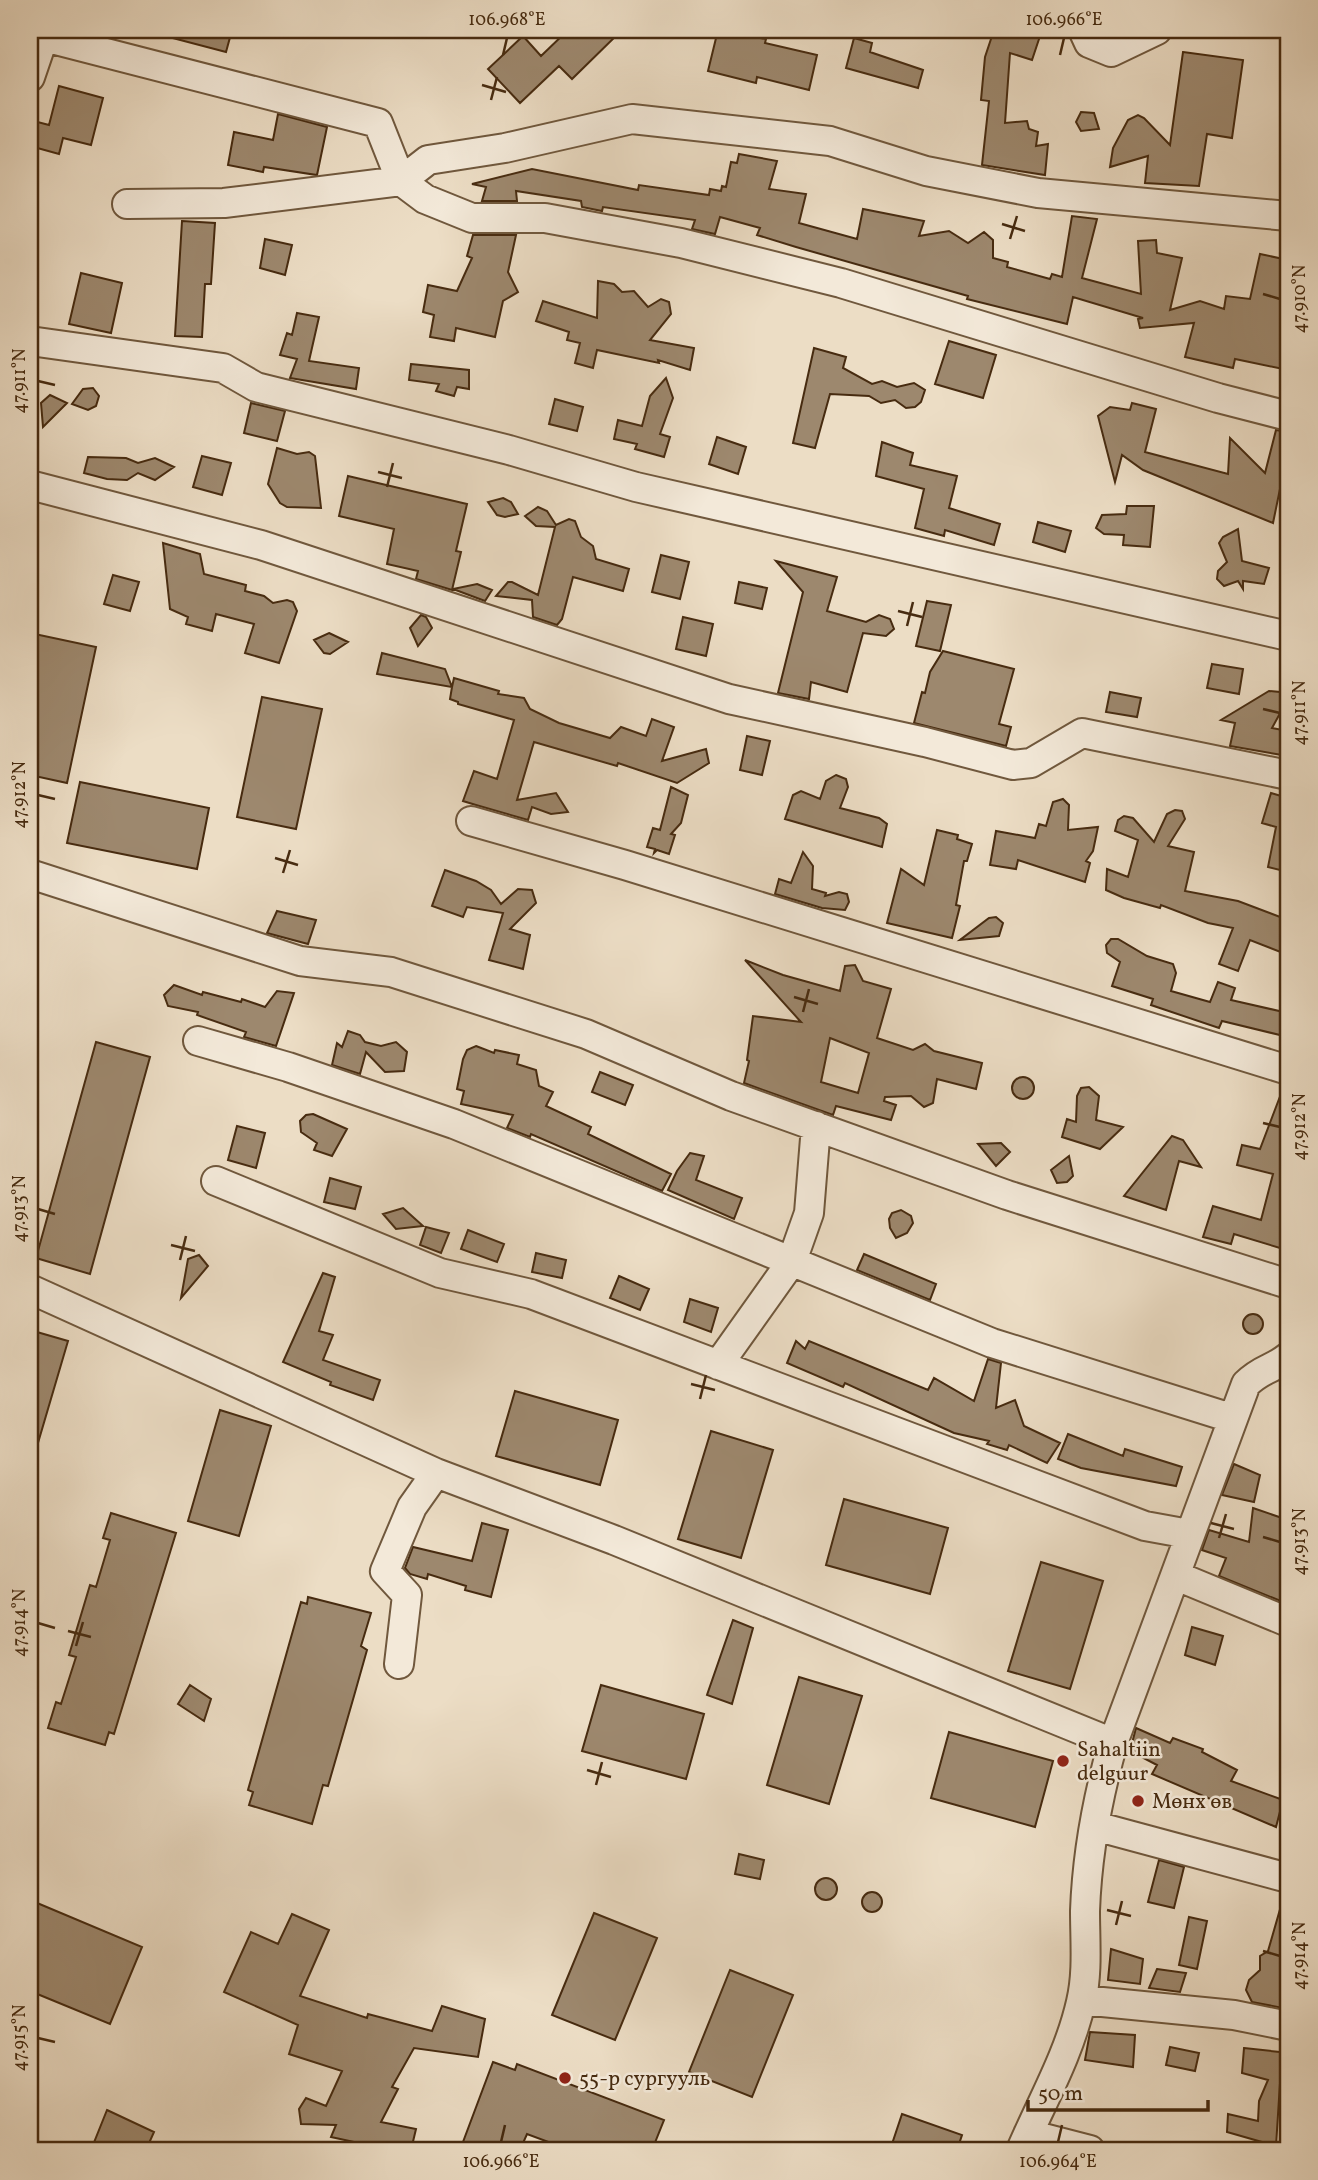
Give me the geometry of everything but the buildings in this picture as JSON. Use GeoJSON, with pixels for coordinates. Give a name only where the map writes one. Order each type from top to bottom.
{"type":"FeatureCollection","features":[{"type":"Feature","properties":{"kind":"street"},"geometry":{"type":"LineString","coordinates":[[1083,30],[1088,43],[1111,52],[1157,30]]}},
{"type":"Feature","properties":{"kind":"street"},"geometry":{"type":"LineString","coordinates":[[30,77],[45,33],[377,123],[401,181],[425,199],[472,218],[545,218],[681,243],[841,283],[1218,398],[1288,416]]}},
{"type":"Feature","properties":{"kind":"street"},"geometry":{"type":"LineString","coordinates":[[127,204],[225,203],[401,181],[428,159],[505,148],[632,119],[830,141],[926,171],[1038,192],[1288,216]]}},
{"type":"Feature","properties":{"kind":"street"},"geometry":{"type":"LineString","coordinates":[[30,341],[223,368],[256,387],[509,450],[636,487],[1288,636]]}},
{"type":"Feature","properties":{"kind":"street"},"geometry":{"type":"LineString","coordinates":[[30,485],[261,545],[729,699],[925,741],[1013,765],[1031,763],[1082,733],[1288,775]]}},
{"type":"Feature","properties":{"kind":"street"},"geometry":{"type":"LineString","coordinates":[[471,821],[1282,1063]]}},
{"type":"Feature","properties":{"kind":"street"},"geometry":{"type":"LineString","coordinates":[[30,874],[300,961],[391,972],[586,1034],[731,1096],[1007,1195],[1288,1284]]}},
{"type":"Feature","properties":{"kind":"street"},"geometry":{"type":"LineString","coordinates":[[198,1041],[288,1067],[454,1124],[992,1343],[1231,1418]]}},
{"type":"Feature","properties":{"kind":"street"},"geometry":{"type":"LineString","coordinates":[[718,1365],[792,1261],[809,1213],[816,1126]]}},
{"type":"Feature","properties":{"kind":"street"},"geometry":{"type":"LineString","coordinates":[[216,1181],[440,1273],[531,1294],[1144,1526],[1189,1534]]}},
{"type":"Feature","properties":{"kind":"street"},"geometry":{"type":"LineString","coordinates":[[30,1289],[436,1473],[614,1540],[1059,1723],[1113,1742]]}},
{"type":"Feature","properties":{"kind":"street"},"geometry":{"type":"LineString","coordinates":[[1090,2150],[1024,2142],[1052,2088],[1082,2000],[1085,1910],[1100,1786],[1113,1742],[1245,1384],[1260,1370],[1274,1367],[1288,1357]]}},
{"type":"Feature","properties":{"kind":"street"},"geometry":{"type":"LineString","coordinates":[[399,1664],[407,1595],[385,1571],[412,1507],[436,1473]]}},
{"type":"Feature","properties":{"kind":"street"},"geometry":{"type":"LineString","coordinates":[[1177,1572],[1184,1579],[1288,1622]]}},
{"type":"Feature","properties":{"kind":"street"},"geometry":{"type":"LineString","coordinates":[[1095,1826],[1288,1878]]}},
{"type":"Feature","properties":{"kind":"street"},"geometry":{"type":"LineString","coordinates":[[1082,2000],[1234,2015],[1288,2026]]}},
{"type":"Feature","properties":{"kind":"place","name":"Sahaltiin delguur"},"geometry":{"type":"Point","coordinates":[1063,1761]}},
{"type":"Feature","properties":{"kind":"place","name":"Мөнх өв"},"geometry":{"type":"Point","coordinates":[1138,1801]}},
{"type":"Feature","properties":{"kind":"place","name":"55-р сургууль"},"geometry":{"type":"Point","coordinates":[565,2078]}}]}
